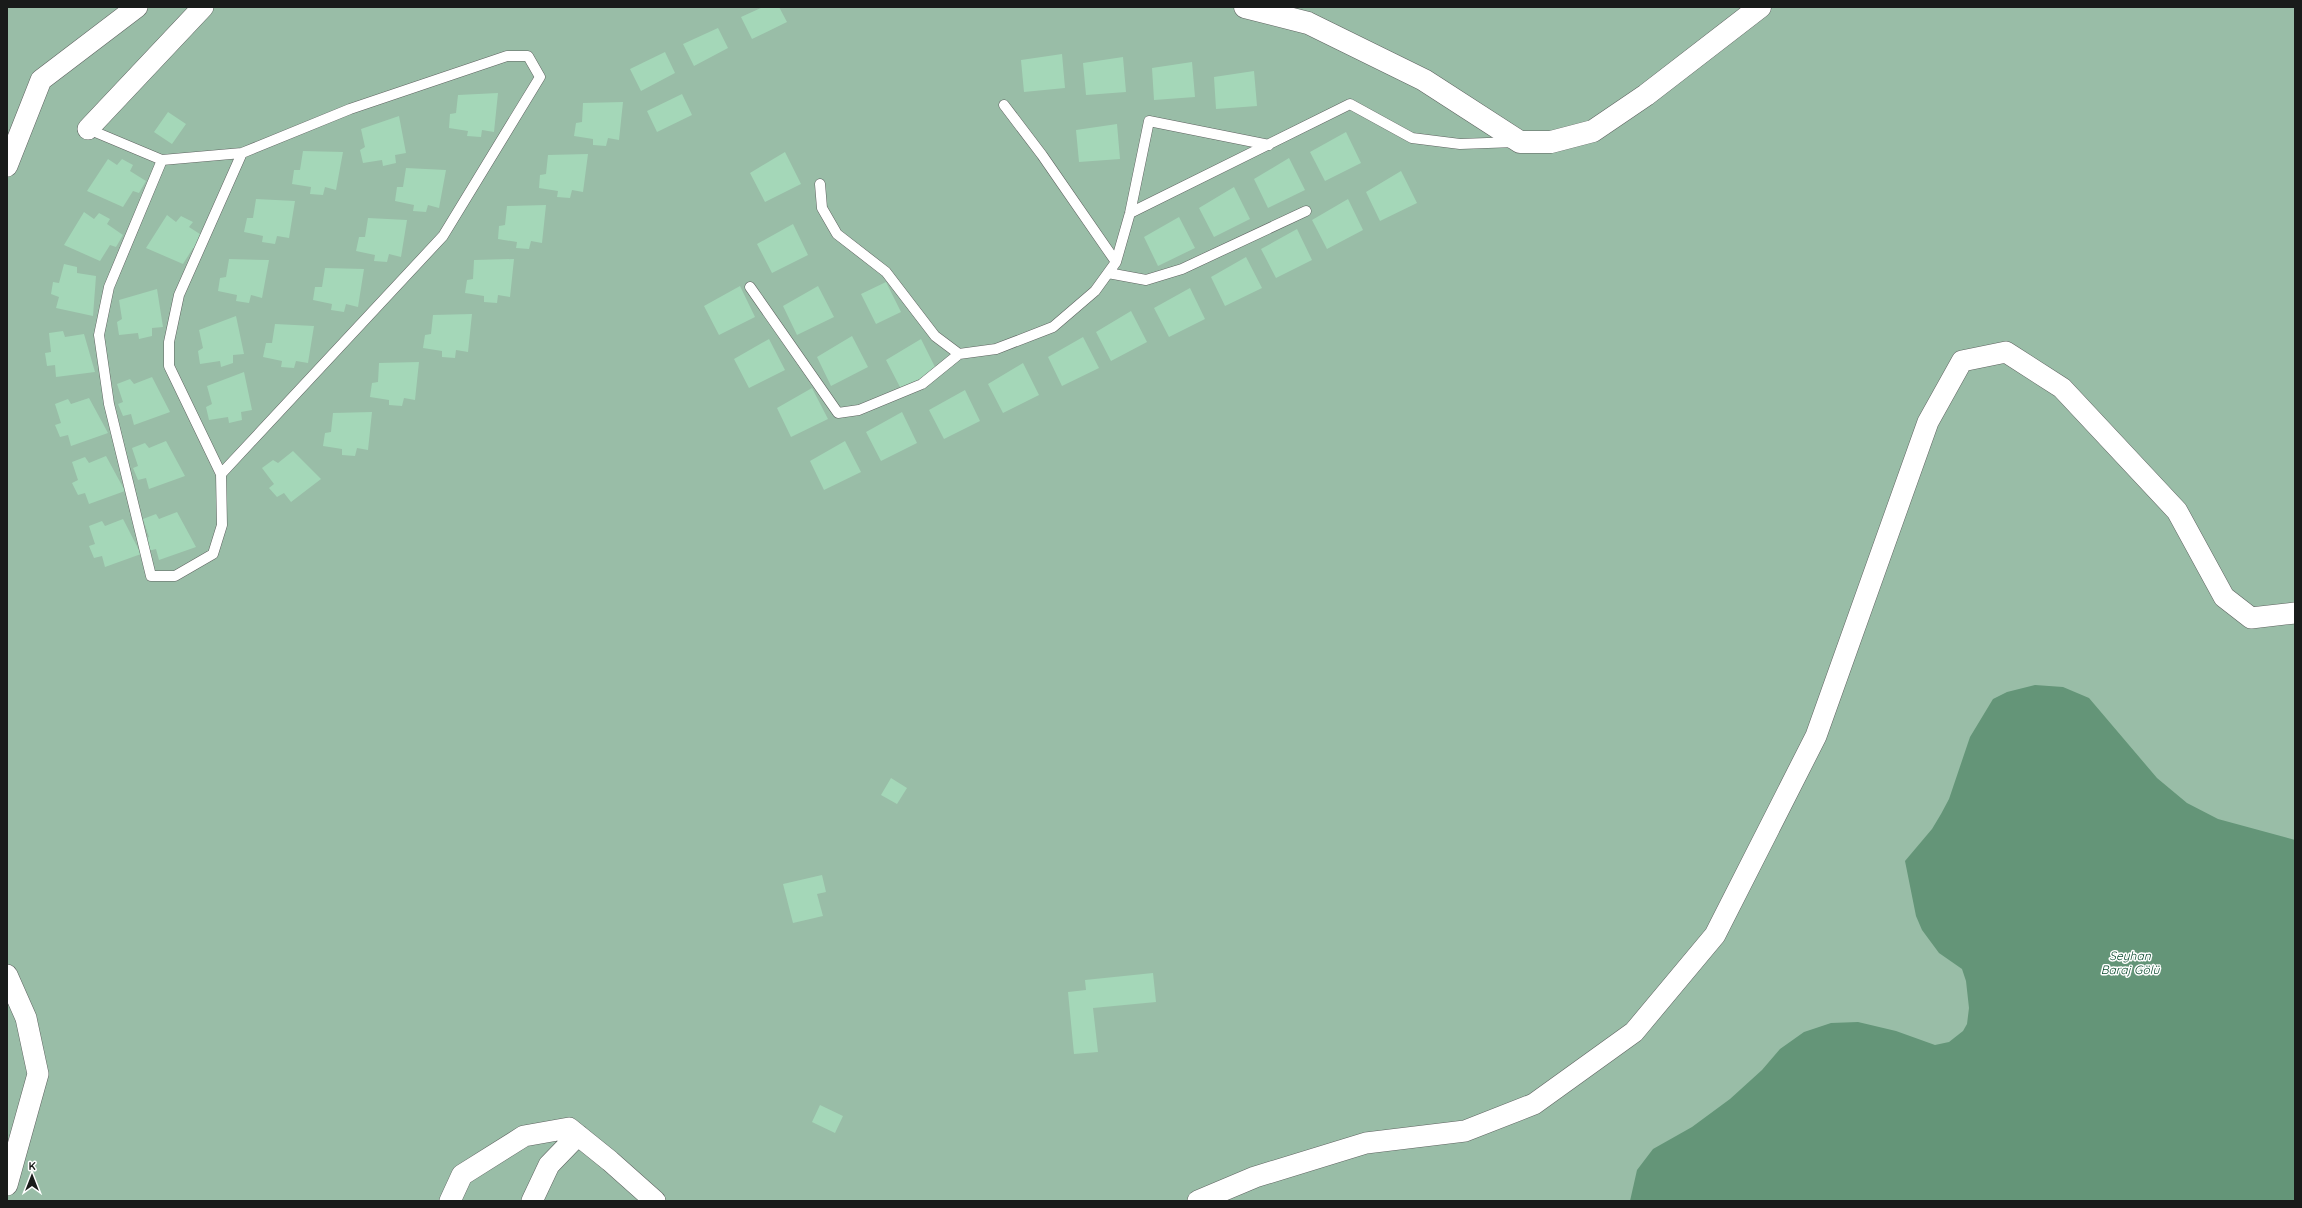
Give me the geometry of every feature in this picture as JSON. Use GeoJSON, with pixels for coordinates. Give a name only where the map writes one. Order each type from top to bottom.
{"type":"FeatureCollection","features":[{"type":"Feature","properties":{"kind":"street"},"geometry":{"type":"LineString","coordinates":[[7,166],[41,80],[137,7]]}},
{"type":"Feature","properties":{"kind":"street"},"geometry":{"type":"LineString","coordinates":[[88,129],[203,7]]}},
{"type":"Feature","properties":{"kind":"street"},"geometry":{"type":"LineString","coordinates":[[1245,7],[1308,24],[1417,76],[1520,142],[1551,142],[1593,131],[1646,95],[1760,7]]}},
{"type":"Feature","properties":{"kind":"street"},"geometry":{"type":"LineString","coordinates":[[1198,1201],[1255,1177],[1366,1143],[1465,1130],[1534,1104],[1634,1032],[1715,935],[1816,736],[1928,422],[1962,361],[2006,352],[2062,388],[2177,511],[2224,597],[2251,618],[2295,613]]}},
{"type":"Feature","properties":{"kind":"street"},"geometry":{"type":"LineString","coordinates":[[7,975],[26,1018],[38,1074],[7,1185]]}},
{"type":"Feature","properties":{"kind":"street"},"geometry":{"type":"LineString","coordinates":[[450,1201],[462,1175],[524,1136],[569,1128],[655,1201]]}},
{"type":"Feature","properties":{"kind":"street"},"geometry":{"type":"LineString","coordinates":[[532,1201],[549,1165],[578,1135]]}},
{"type":"Feature","properties":{"kind":"lane"},"geometry":{"type":"LineString","coordinates":[[88,129],[162,160],[242,153],[350,109],[507,56],[528,56],[540,77],[443,236],[221,474]]}},
{"type":"Feature","properties":{"kind":"lane"},"geometry":{"type":"LineString","coordinates":[[1130,213],[1350,104],[1412,138],[1460,144],[1520,142]]}},
{"type":"Feature","properties":{"kind":"lane"},"geometry":{"type":"LineString","coordinates":[[1004,105],[1042,155],[1116,262]]}},
{"type":"Feature","properties":{"kind":"lane"},"geometry":{"type":"LineString","coordinates":[[750,287],[838,413],[859,410],[922,384],[959,354],[996,349],[1053,327],[1095,291],[1116,262],[1130,213],[1149,121],[1269,145]]}},
{"type":"Feature","properties":{"kind":"lane"},"geometry":{"type":"LineString","coordinates":[[162,160],[109,286],[99,335],[109,404],[151,576],[175,576],[213,554],[222,524],[221,474],[170,366],[170,342],[179,295],[242,153]]}},
{"type":"Feature","properties":{"kind":"lane"},"geometry":{"type":"LineString","coordinates":[[820,184],[822,208],[837,234],[886,272],[936,336],[959,354]]}},
{"type":"Feature","properties":{"kind":"lane"},"geometry":{"type":"LineString","coordinates":[[1108,273],[1146,280],[1175,271],[1306,210]]}},
{"type":"Feature","properties":{"kind":"shaded area"},"geometry":{"type":"Polygon","coordinates":[[[7,7],[2295,7],[2295,1201],[7,1201],[7,7]]]}},
{"type":"Feature","properties":{"kind":"water","name":"Seyhan Baraj Gölü"},"geometry":{"type":"Polygon","coordinates":[[[2035,685],[2063,687],[2089,698],[2157,778],[2187,803],[2218,819],[2295,840],[2295,1201],[1630,1201],[1637,1170],[1653,1149],[1692,1127],[1730,1099],[1762,1070],[1780,1049],[1804,1032],[1831,1023],[1858,1022],[1896,1031],[1935,1045],[1949,1042],[1963,1031],[1967,1024],[1969,1008],[1966,981],[1962,969],[1939,953],[1922,930],[1916,916],[1905,861],[1932,829],[1941,814],[1949,799],[1970,737],[1993,699],[2007,692],[2035,685]]]}},
{"type":"Feature","properties":{"kind":"building"},"geometry":{"type":"Polygon","coordinates":[[[763,7],[779,7],[787,22],[752,39],[741,17],[763,7]]]}},
{"type":"Feature","properties":{"kind":"building"},"geometry":{"type":"Polygon","coordinates":[[[718,28],[728,48],[694,66],[683,44],[718,28]]]}},
{"type":"Feature","properties":{"kind":"building"},"geometry":{"type":"Polygon","coordinates":[[[665,52],[675,73],[641,91],[630,69],[665,52]]]}},
{"type":"Feature","properties":{"kind":"building"},"geometry":{"type":"Polygon","coordinates":[[[1062,54],[1065,88],[1024,92],[1021,60],[1062,54]]]}},
{"type":"Feature","properties":{"kind":"building"},"geometry":{"type":"Polygon","coordinates":[[[1123,57],[1126,92],[1086,95],[1083,63],[1123,57]]]}},
{"type":"Feature","properties":{"kind":"building"},"geometry":{"type":"Polygon","coordinates":[[[1192,62],[1195,97],[1154,100],[1152,68],[1192,62]]]}},
{"type":"Feature","properties":{"kind":"building"},"geometry":{"type":"Polygon","coordinates":[[[1254,71],[1257,106],[1216,109],[1214,77],[1254,71]]]}},
{"type":"Feature","properties":{"kind":"building"},"geometry":{"type":"Polygon","coordinates":[[[498,93],[494,132],[482,130],[481,137],[467,136],[468,131],[449,128],[450,114],[456,113],[458,95],[498,93]]]}},
{"type":"Feature","properties":{"kind":"building"},"geometry":{"type":"Polygon","coordinates":[[[682,94],[692,115],[657,132],[647,111],[682,94]]]}},
{"type":"Feature","properties":{"kind":"building"},"geometry":{"type":"Polygon","coordinates":[[[623,102],[619,140],[608,138],[606,146],[593,145],[593,139],[574,136],[576,123],[582,122],[583,103],[623,102]]]}},
{"type":"Feature","properties":{"kind":"building"},"geometry":{"type":"Polygon","coordinates":[[[168,112],[186,124],[172,144],[154,132],[168,112]]]}},
{"type":"Feature","properties":{"kind":"building"},"geometry":{"type":"Polygon","coordinates":[[[399,116],[406,153],[395,155],[396,163],[383,166],[382,160],[363,163],[360,150],[365,147],[361,129],[399,116]]]}},
{"type":"Feature","properties":{"kind":"building"},"geometry":{"type":"Polygon","coordinates":[[[1117,124],[1120,159],[1079,162],[1076,130],[1117,124]]]}},
{"type":"Feature","properties":{"kind":"building"},"geometry":{"type":"Polygon","coordinates":[[[1346,132],[1361,163],[1325,181],[1310,152],[1346,132]]]}},
{"type":"Feature","properties":{"kind":"building"},"geometry":{"type":"Polygon","coordinates":[[[303,151],[343,152],[336,190],[325,187],[323,195],[310,194],[311,187],[292,184],[294,170],[300,170],[303,151]]]}},
{"type":"Feature","properties":{"kind":"building"},"geometry":{"type":"Polygon","coordinates":[[[785,152],[801,184],[765,202],[750,173],[785,152]]]}},
{"type":"Feature","properties":{"kind":"building"},"geometry":{"type":"Polygon","coordinates":[[[588,154],[583,192],[572,190],[570,198],[557,197],[558,191],[539,188],[540,175],[546,174],[548,155],[588,154]]]}},
{"type":"Feature","properties":{"kind":"building"},"geometry":{"type":"Polygon","coordinates":[[[1289,158],[1305,190],[1268,208],[1254,179],[1289,158]]]}},
{"type":"Feature","properties":{"kind":"building"},"geometry":{"type":"Polygon","coordinates":[[[108,159],[117,165],[122,159],[133,165],[130,171],[146,181],[139,193],[133,191],[123,207],[87,191],[108,159]]]}},
{"type":"Feature","properties":{"kind":"building"},"geometry":{"type":"Polygon","coordinates":[[[406,168],[446,170],[439,208],[428,205],[426,212],[413,211],[414,205],[395,201],[397,187],[403,187],[406,168]]]}},
{"type":"Feature","properties":{"kind":"building"},"geometry":{"type":"Polygon","coordinates":[[[1401,171],[1417,203],[1380,221],[1366,192],[1401,171]]]}},
{"type":"Feature","properties":{"kind":"building"},"geometry":{"type":"Polygon","coordinates":[[[1234,187],[1250,219],[1214,237],[1199,208],[1234,187]]]}},
{"type":"Feature","properties":{"kind":"building"},"geometry":{"type":"Polygon","coordinates":[[[256,199],[295,201],[289,238],[277,236],[275,244],[262,242],[263,236],[244,232],[247,218],[253,218],[256,199]]]}},
{"type":"Feature","properties":{"kind":"building"},"geometry":{"type":"Polygon","coordinates":[[[1348,199],[1363,230],[1327,249],[1312,220],[1348,199]]]}},
{"type":"Feature","properties":{"kind":"building"},"geometry":{"type":"Polygon","coordinates":[[[546,205],[542,243],[531,241],[529,249],[516,248],[517,242],[498,239],[499,226],[505,225],[507,206],[546,205]]]}},
{"type":"Feature","properties":{"kind":"building"},"geometry":{"type":"Polygon","coordinates":[[[84,212],[94,219],[99,213],[110,219],[107,224],[123,235],[116,247],[110,245],[100,261],[64,245],[84,212]]]}},
{"type":"Feature","properties":{"kind":"building"},"geometry":{"type":"Polygon","coordinates":[[[167,215],[176,222],[181,216],[193,222],[189,227],[206,238],[198,249],[193,248],[183,264],[146,248],[167,215]]]}},
{"type":"Feature","properties":{"kind":"building"},"geometry":{"type":"Polygon","coordinates":[[[1179,217],[1195,248],[1158,266],[1144,237],[1179,217]]]}},
{"type":"Feature","properties":{"kind":"building"},"geometry":{"type":"Polygon","coordinates":[[[368,218],[407,220],[401,257],[389,254],[387,262],[374,261],[375,255],[356,251],[359,237],[365,237],[368,218]]]}},
{"type":"Feature","properties":{"kind":"building"},"geometry":{"type":"Polygon","coordinates":[[[793,224],[808,255],[772,273],[757,244],[793,224]]]}},
{"type":"Feature","properties":{"kind":"building"},"geometry":{"type":"Polygon","coordinates":[[[1297,229],[1312,260],[1276,278],[1261,249],[1297,229]]]}},
{"type":"Feature","properties":{"kind":"building"},"geometry":{"type":"Polygon","coordinates":[[[1246,257],[1262,288],[1225,306],[1211,277],[1246,257]]]}},
{"type":"Feature","properties":{"kind":"building"},"geometry":{"type":"Polygon","coordinates":[[[229,259],[269,260],[262,298],[251,295],[249,303],[236,301],[237,295],[218,291],[220,278],[226,277],[229,259]]]}},
{"type":"Feature","properties":{"kind":"building"},"geometry":{"type":"Polygon","coordinates":[[[514,259],[510,297],[498,295],[497,303],[484,302],[484,296],[465,293],[467,280],[473,279],[474,260],[514,259]]]}},
{"type":"Feature","properties":{"kind":"building"},"geometry":{"type":"Polygon","coordinates":[[[64,264],[77,267],[77,273],[96,276],[93,316],[56,308],[59,297],[51,294],[53,282],[59,283],[64,264]]]}},
{"type":"Feature","properties":{"kind":"building"},"geometry":{"type":"Polygon","coordinates":[[[325,268],[364,269],[358,307],[346,304],[344,312],[331,310],[332,304],[313,300],[315,287],[322,287],[325,268]]]}},
{"type":"Feature","properties":{"kind":"building"},"geometry":{"type":"Polygon","coordinates":[[[886,282],[901,312],[876,324],[861,294],[886,282]]]}},
{"type":"Feature","properties":{"kind":"building"},"geometry":{"type":"Polygon","coordinates":[[[740,286],[755,317],[719,335],[704,306],[740,286]]]}},
{"type":"Feature","properties":{"kind":"building"},"geometry":{"type":"Polygon","coordinates":[[[818,286],[834,317],[797,335],[783,306],[818,286]]]}},
{"type":"Feature","properties":{"kind":"building"},"geometry":{"type":"Polygon","coordinates":[[[1190,288],[1205,319],[1169,337],[1154,308],[1190,288]]]}},
{"type":"Feature","properties":{"kind":"building"},"geometry":{"type":"Polygon","coordinates":[[[157,289],[163,327],[152,328],[152,336],[139,339],[138,333],[119,335],[117,322],[122,319],[119,300],[157,289]]]}},
{"type":"Feature","properties":{"kind":"building"},"geometry":{"type":"Polygon","coordinates":[[[1131,311],[1147,342],[1111,361],[1096,332],[1131,311]]]}},
{"type":"Feature","properties":{"kind":"building"},"geometry":{"type":"Polygon","coordinates":[[[472,314],[468,352],[456,350],[455,358],[442,357],[442,351],[423,348],[425,335],[431,334],[433,315],[472,314]]]}},
{"type":"Feature","properties":{"kind":"building"},"geometry":{"type":"Polygon","coordinates":[[[236,316],[244,354],[233,355],[233,363],[221,367],[220,361],[200,364],[198,351],[203,348],[199,330],[236,316]]]}},
{"type":"Feature","properties":{"kind":"building"},"geometry":{"type":"Polygon","coordinates":[[[275,324],[314,326],[308,363],[296,361],[294,368],[281,367],[282,361],[263,357],[266,343],[272,343],[275,324]]]}},
{"type":"Feature","properties":{"kind":"building"},"geometry":{"type":"Polygon","coordinates":[[[63,331],[65,337],[84,334],[95,372],[56,377],[55,365],[47,366],[45,353],[51,352],[49,333],[63,331]]]}},
{"type":"Feature","properties":{"kind":"building"},"geometry":{"type":"Polygon","coordinates":[[[852,336],[868,367],[831,386],[817,357],[852,336]]]}},
{"type":"Feature","properties":{"kind":"building"},"geometry":{"type":"Polygon","coordinates":[[[1083,337],[1099,368],[1062,386],[1048,357],[1083,337]]]}},
{"type":"Feature","properties":{"kind":"building"},"geometry":{"type":"Polygon","coordinates":[[[769,339],[785,370],[749,388],[734,359],[769,339]]]}},
{"type":"Feature","properties":{"kind":"building"},"geometry":{"type":"Polygon","coordinates":[[[921,339],[937,371],[901,389],[886,360],[921,339]]]}},
{"type":"Feature","properties":{"kind":"building"},"geometry":{"type":"Polygon","coordinates":[[[419,362],[415,400],[404,398],[402,406],[389,405],[389,400],[370,397],[372,383],[378,382],[379,363],[419,362]]]}},
{"type":"Feature","properties":{"kind":"building"},"geometry":{"type":"Polygon","coordinates":[[[1023,363],[1039,395],[1003,413],[988,384],[1023,363]]]}},
{"type":"Feature","properties":{"kind":"building"},"geometry":{"type":"Polygon","coordinates":[[[244,372],[252,410],[241,412],[242,420],[229,423],[228,417],[209,420],[206,407],[212,404],[207,386],[244,372]]]}},
{"type":"Feature","properties":{"kind":"building"},"geometry":{"type":"Polygon","coordinates":[[[152,377],[170,412],[134,425],[131,414],[123,416],[118,404],[123,402],[117,384],[130,379],[134,384],[152,377]]]}},
{"type":"Feature","properties":{"kind":"building"},"geometry":{"type":"Polygon","coordinates":[[[812,388],[828,419],[791,437],[777,408],[812,388]]]}},
{"type":"Feature","properties":{"kind":"building"},"geometry":{"type":"Polygon","coordinates":[[[965,390],[980,421],[944,439],[929,410],[965,390]]]}},
{"type":"Feature","properties":{"kind":"building"},"geometry":{"type":"Polygon","coordinates":[[[89,398],[108,433],[71,446],[68,435],[60,437],[55,425],[61,423],[55,404],[68,399],[71,404],[89,398]]]}},
{"type":"Feature","properties":{"kind":"building"},"geometry":{"type":"Polygon","coordinates":[[[372,412],[368,450],[357,448],[355,456],[342,455],[342,449],[323,446],[325,433],[331,432],[333,413],[372,412]]]}},
{"type":"Feature","properties":{"kind":"building"},"geometry":{"type":"Polygon","coordinates":[[[902,412],[917,443],[881,461],[866,432],[902,412]]]}},
{"type":"Feature","properties":{"kind":"building"},"geometry":{"type":"Polygon","coordinates":[[[166,441],[185,476],[149,489],[146,478],[138,480],[133,468],[138,466],[132,448],[145,443],[149,448],[166,441]]]}},
{"type":"Feature","properties":{"kind":"building"},"geometry":{"type":"Polygon","coordinates":[[[845,441],[861,472],[824,490],[810,461],[845,441]]]}},
{"type":"Feature","properties":{"kind":"building"},"geometry":{"type":"Polygon","coordinates":[[[293,451],[321,479],[291,502],[284,493],[277,497],[269,488],[274,484],[262,468],[273,460],[278,463],[293,451]]]}},
{"type":"Feature","properties":{"kind":"building"},"geometry":{"type":"Polygon","coordinates":[[[106,456],[125,491],[89,504],[85,493],[78,495],[72,483],[78,480],[72,462],[85,457],[89,463],[106,456]]]}},
{"type":"Feature","properties":{"kind":"building"},"geometry":{"type":"Polygon","coordinates":[[[177,512],[196,547],[159,560],[156,549],[148,551],[143,539],[149,537],[143,519],[156,514],[159,519],[177,512]]]}},
{"type":"Feature","properties":{"kind":"building"},"geometry":{"type":"Polygon","coordinates":[[[123,519],[141,554],[105,567],[102,556],[94,558],[89,546],[95,544],[89,526],[102,521],[105,526],[123,519]]]}},
{"type":"Feature","properties":{"kind":"building"},"geometry":{"type":"Polygon","coordinates":[[[891,778],[907,788],[897,804],[881,795],[891,778]]]}},
{"type":"Feature","properties":{"kind":"building"},"geometry":{"type":"Polygon","coordinates":[[[822,875],[826,892],[817,894],[823,916],[793,923],[783,884],[822,875]]]}},
{"type":"Feature","properties":{"kind":"building"},"geometry":{"type":"Polygon","coordinates":[[[1153,973],[1156,1002],[1093,1008],[1098,1052],[1074,1054],[1068,992],[1086,990],[1085,980],[1153,973]]]}},
{"type":"Feature","properties":{"kind":"building"},"geometry":{"type":"Polygon","coordinates":[[[820,1105],[843,1116],[835,1133],[812,1122],[820,1105]]]}}]}
